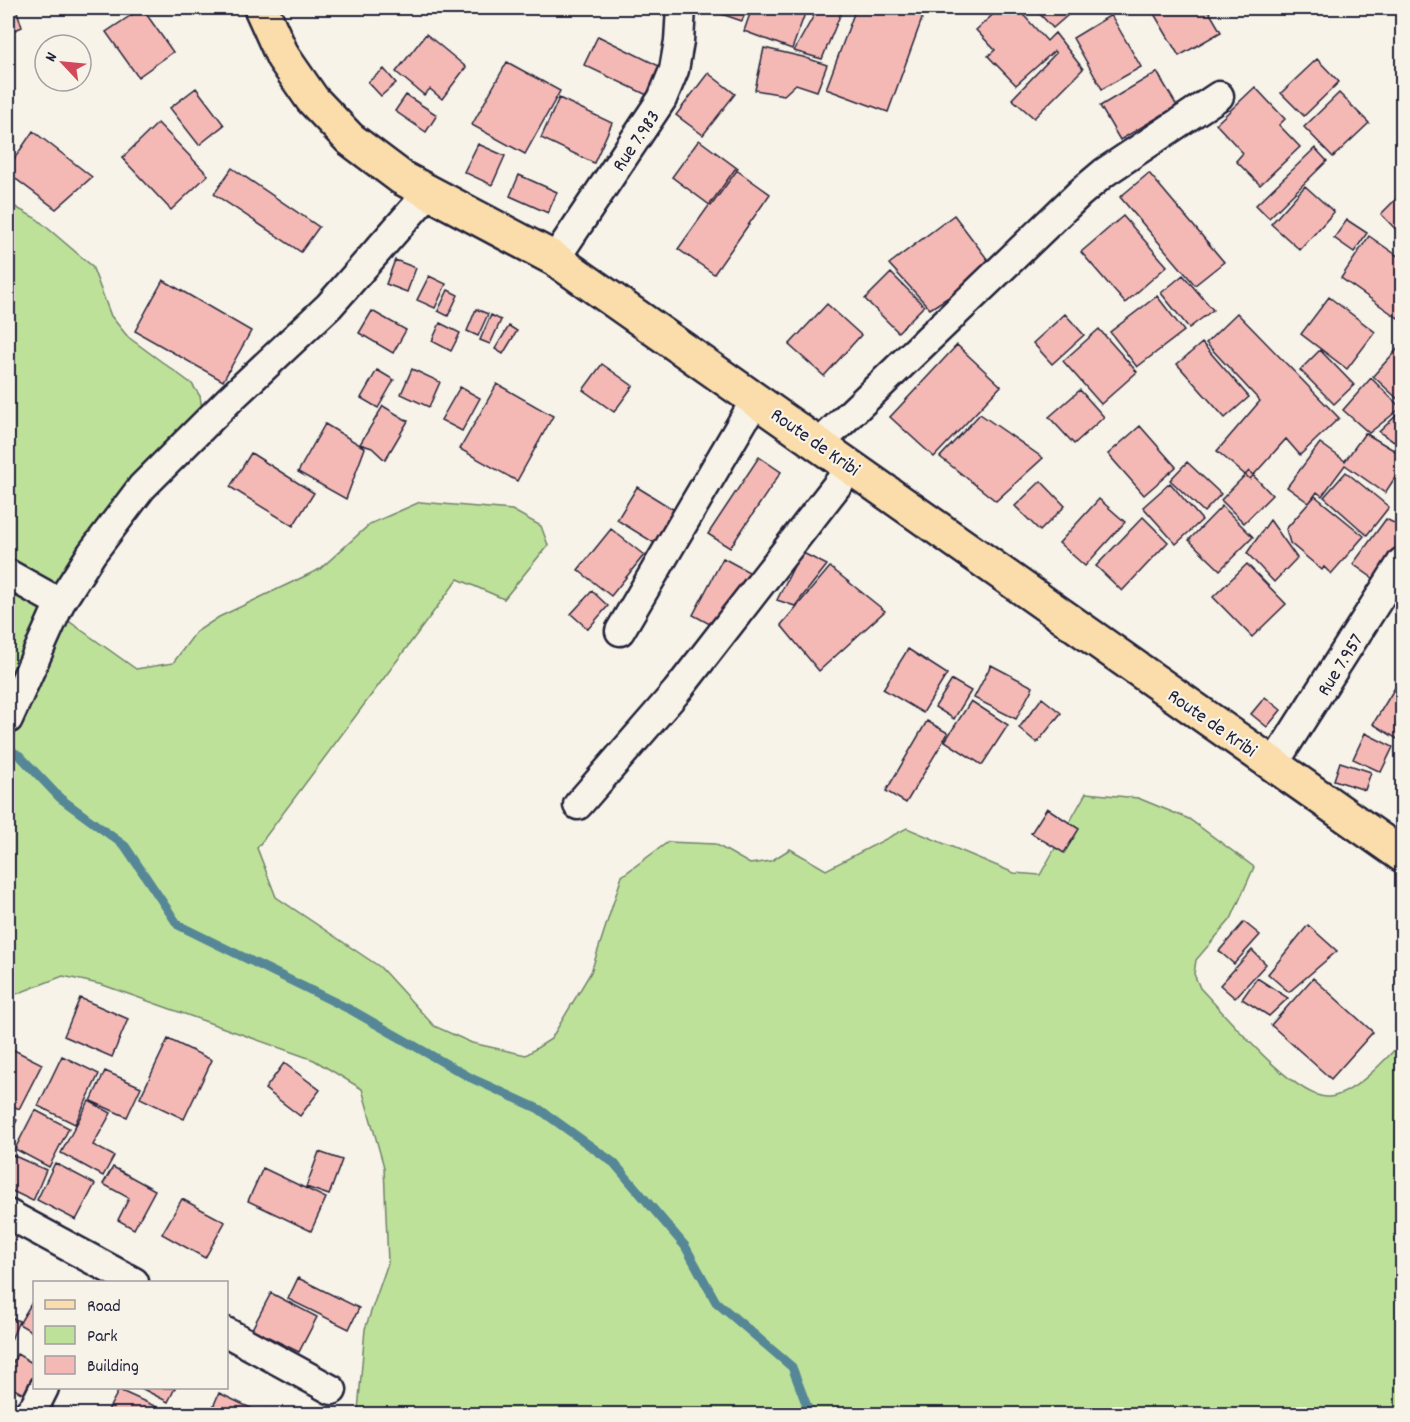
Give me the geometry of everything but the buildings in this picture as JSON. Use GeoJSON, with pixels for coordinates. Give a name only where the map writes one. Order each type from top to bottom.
{"type":"FeatureCollection","features":[{"type":"Feature","properties":{"kind":"main road","name":"Route de Kribi"},"geometry":{"type":"LineString","coordinates":[[261,8],[283,57],[312,99],[350,139],[402,178],[555,259],[820,443],[1402,855]]}},
{"type":"Feature","properties":{"kind":"street","name":"Rue 7.983"},"geometry":{"type":"LineString","coordinates":[[555,259],[662,99],[674,70],[681,8]]}},
{"type":"Feature","properties":{"kind":"street"},"geometry":{"type":"LineString","coordinates":[[820,443],[1080,193],[1105,172],[1219,96]]}},
{"type":"Feature","properties":{"kind":"street"},"geometry":{"type":"LineString","coordinates":[[8,719],[60,603],[92,553],[142,487],[230,399],[329,306],[429,192]]}},
{"type":"Feature","properties":{"kind":"street"},"geometry":{"type":"LineString","coordinates":[[620,631],[756,399]]}},
{"type":"Feature","properties":{"kind":"street"},"geometry":{"type":"LineString","coordinates":[[578,805],[677,692],[852,466]]}},
{"type":"Feature","properties":{"kind":"street","name":"Rue 7.957"},"geometry":{"type":"LineString","coordinates":[[1273,765],[1402,562]]}},
{"type":"Feature","properties":{"kind":"street"},"geometry":{"type":"LineString","coordinates":[[8,574],[60,603]]}},
{"type":"Feature","properties":{"kind":"street"},"geometry":{"type":"LineString","coordinates":[[8,1214],[103,1275],[130,1281]]}},
{"type":"Feature","properties":{"kind":"street"},"geometry":{"type":"LineString","coordinates":[[228,1333],[332,1390]]}},
{"type":"Feature","properties":{"kind":"street"},"geometry":{"type":"LineString","coordinates":[[27,1414],[34,1407],[43,1389]]}},
{"type":"Feature","properties":{"kind":"green space"},"geometry":{"type":"Polygon","coordinates":[[[8,203],[37,219],[92,266],[111,316],[128,337],[192,384],[200,396],[202,409],[89,568],[63,617],[136,669],[173,663],[196,632],[219,617],[320,569],[370,524],[420,502],[512,510],[541,526],[548,545],[504,599],[458,579],[257,848],[276,897],[380,967],[434,1026],[472,1043],[526,1055],[551,1039],[591,972],[622,876],[668,842],[715,844],[750,864],[771,861],[790,849],[826,870],[907,828],[1014,873],[1040,875],[1086,793],[1138,798],[1189,819],[1254,867],[1231,919],[1196,960],[1194,974],[1200,988],[1242,1034],[1298,1085],[1315,1094],[1329,1097],[1339,1095],[1359,1083],[1402,1042],[1402,1414],[356,1414],[365,1329],[388,1263],[384,1167],[362,1089],[314,1060],[103,985],[63,976],[8,996],[8,203]]]}},
{"type":"Feature","properties":{"kind":"waterway"},"geometry":{"type":"LineString","coordinates":[[8,749],[20,756],[60,798],[125,846],[178,925],[353,1011],[471,1078],[539,1109],[614,1163],[685,1246],[716,1302],[792,1367],[810,1414]]}}]}
